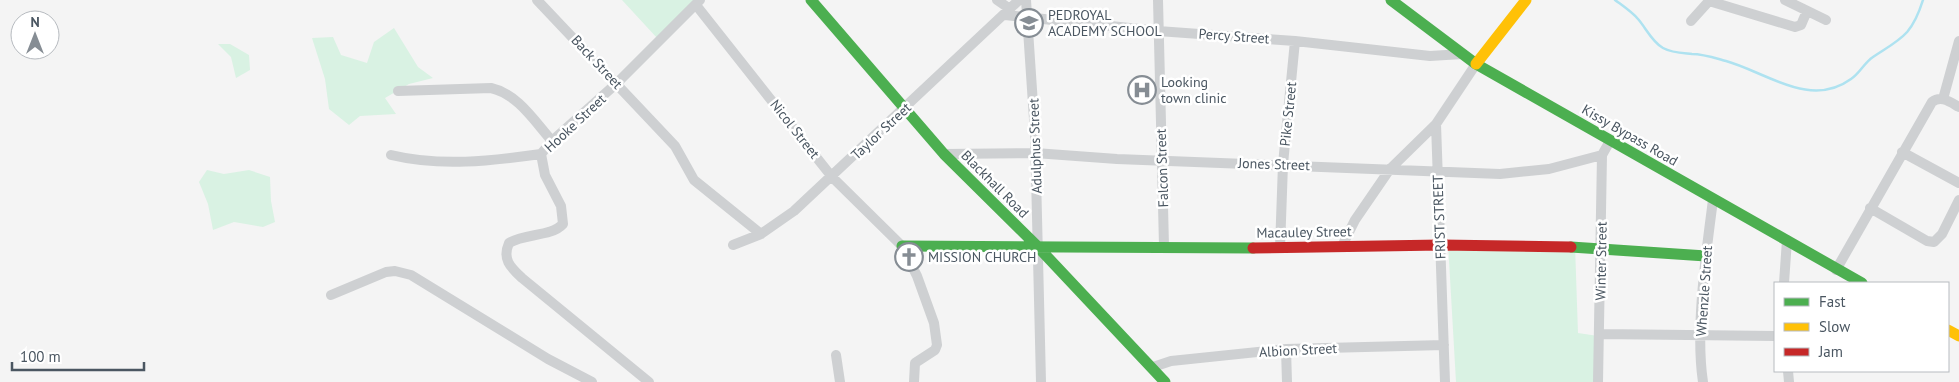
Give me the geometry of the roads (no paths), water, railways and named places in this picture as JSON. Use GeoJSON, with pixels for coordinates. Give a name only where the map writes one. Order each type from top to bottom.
{"type":"FeatureCollection","features":[{"type":"Feature","properties":{"kind":"street","name":"Back Street"},"geometry":{"type":"LineString","coordinates":[[537,0],[675,146],[694,180],[761,234]]}},
{"type":"Feature","properties":{"kind":"street","name":"Blackhall Road"},"geometry":{"type":"LineString","coordinates":[[811,0],[904,110],[944,154],[1038,247],[1154,367],[1165,382]]}},
{"type":"Feature","properties":{"kind":"street"},"geometry":{"type":"LineString","coordinates":[[996,0],[1008,12]]}},
{"type":"Feature","properties":{"kind":"street","name":"Taylor Street"},"geometry":{"type":"LineString","coordinates":[[733,245],[761,234],[794,211],[904,110],[1019,0]]}},
{"type":"Feature","properties":{"kind":"street","name":"Adulphus Street"},"geometry":{"type":"LineString","coordinates":[[1026,0],[1033,85],[1041,382]]}},
{"type":"Feature","properties":{"kind":"street","name":"Falcon Street"},"geometry":{"type":"LineString","coordinates":[[1158,0],[1164,246]]}},
{"type":"Feature","properties":{"kind":"street","name":"Kissy Bypass Road"},"geometry":{"type":"LineString","coordinates":[[1391,0],[1476,64],[1860,282]]}},
{"type":"Feature","properties":{"kind":"street"},"geometry":{"type":"LineString","coordinates":[[1342,246],[1355,220],[1390,169],[1436,124],[1476,64],[1526,0]]}},
{"type":"Feature","properties":{"kind":"street"},"geometry":{"type":"LineString","coordinates":[[1785,0],[1826,20]]}},
{"type":"Feature","properties":{"kind":"street"},"geometry":{"type":"LineString","coordinates":[[1691,21],[1710,1],[1795,27],[1801,25],[1807,11]]}},
{"type":"Feature","properties":{"kind":"street","name":"Hooke Street"},"geometry":{"type":"LineString","coordinates":[[649,382],[522,278],[506,260],[506,250],[508,243],[526,235],[559,228],[564,224],[561,206],[545,175],[541,154],[552,141],[617,83],[698,2]]}},
{"type":"Feature","properties":{"kind":"street","name":"Nicol Street"},"geometry":{"type":"LineString","coordinates":[[698,2],[832,177],[902,246]]}},
{"type":"Feature","properties":{"kind":"street","name":"Percy Street"},"geometry":{"type":"LineString","coordinates":[[1008,12],[1027,17],[1158,31],[1295,40],[1430,56],[1462,54]]}},
{"type":"Feature","properties":{"kind":"street","name":"Pike Street"},"geometry":{"type":"LineString","coordinates":[[1280,248],[1283,164],[1295,40]]}},
{"type":"Feature","properties":{"kind":"street"},"geometry":{"type":"LineString","coordinates":[[1943,99],[1959,41]]}},
{"type":"Feature","properties":{"kind":"street"},"geometry":{"type":"LineString","coordinates":[[398,91],[492,88],[504,91],[513,98],[552,141]]}},
{"type":"Feature","properties":{"kind":"street"},"geometry":{"type":"LineString","coordinates":[[1836,270],[1932,102],[1937,99],[1943,99],[1959,107]]}},
{"type":"Feature","properties":{"kind":"street","name":"FRIST STREET"},"geometry":{"type":"LineString","coordinates":[[1436,124],[1445,382]]}},
{"type":"Feature","properties":{"kind":"street","name":"Winter Street"},"geometry":{"type":"LineString","coordinates":[[1598,382],[1602,248],[1602,155],[1610,141]]}},
{"type":"Feature","properties":{"kind":"street"},"geometry":{"type":"LineString","coordinates":[[1902,152],[1959,183]]}},
{"type":"Feature","properties":{"kind":"street","name":"Jones Street"},"geometry":{"type":"LineString","coordinates":[[944,154],[1035,153],[1162,161],[1516,174],[1549,169],[1602,155]]}},
{"type":"Feature","properties":{"kind":"street"},"geometry":{"type":"LineString","coordinates":[[391,155],[434,162],[474,162],[541,154]]}},
{"type":"Feature","properties":{"kind":"street","name":"Whenzle Street"},"geometry":{"type":"LineString","coordinates":[[1703,382],[1701,335],[1706,256],[1713,200]]}},
{"type":"Feature","properties":{"kind":"street"},"geometry":{"type":"LineString","coordinates":[[1870,208],[1927,242],[1934,242],[1942,234],[1959,200]]}},
{"type":"Feature","properties":{"kind":"street"},"geometry":{"type":"LineString","coordinates":[[1784,282],[1787,240]]}},
{"type":"Feature","properties":{"kind":"street","name":"Macauley Street"},"geometry":{"type":"LineString","coordinates":[[902,246],[1280,248],[1440,244],[1602,248],[1706,256]]}},
{"type":"Feature","properties":{"kind":"street"},"geometry":{"type":"LineString","coordinates":[[902,246],[925,295],[936,336],[935,350],[915,363],[914,382]]}},
{"type":"Feature","properties":{"kind":"street"},"geometry":{"type":"LineString","coordinates":[[331,295],[386,272],[395,271],[411,275],[548,359],[592,382]]}},
{"type":"Feature","properties":{"kind":"street"},"geometry":{"type":"LineString","coordinates":[[1600,334],[1774,336]]}},
{"type":"Feature","properties":{"kind":"street","name":"Albion Street"},"geometry":{"type":"LineString","coordinates":[[1154,367],[1171,361],[1286,349],[1444,345]]}},
{"type":"Feature","properties":{"kind":"street"},"geometry":{"type":"LineString","coordinates":[[1286,349],[1287,382]]}},
{"type":"Feature","properties":{"kind":"street"},"geometry":{"type":"LineString","coordinates":[[836,355],[840,382]]}},
{"type":"Feature","properties":{"kind":"waterway"},"geometry":{"type":"LineString","coordinates":[[1615,0],[1636,16],[1649,35],[1666,50],[1713,57],[1788,85],[1820,90],[1835,87],[1851,79],[1870,59],[1899,40],[1915,21],[1923,0]]}},
{"type":"Feature","properties":{"kind":"place","name":"PEDROYAL ACADEMY SCHOOL"},"geometry":{"type":"Point","coordinates":[1029,23]}},
{"type":"Feature","properties":{"kind":"place","name":"Looking town clinic"},"geometry":{"type":"Point","coordinates":[1142,90]}},
{"type":"Feature","properties":{"kind":"place","name":"MISSION CHURCH"},"geometry":{"type":"Point","coordinates":[909,257]}}]}
